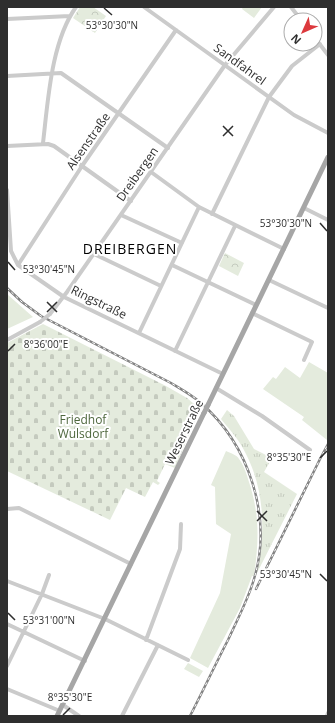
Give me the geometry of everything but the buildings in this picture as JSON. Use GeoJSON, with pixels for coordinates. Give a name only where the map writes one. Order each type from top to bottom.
{"type":"FeatureCollection","features":[{"type":"Feature","properties":{"kind":"main road","name":"Weserstraße"},"geometry":{"type":"LineString","coordinates":[[58,714],[85,661],[252,313],[326,167],[328,156]]}},
{"type":"Feature","properties":{"kind":"street"},"geometry":{"type":"LineString","coordinates":[[43,143],[51,74],[70,16],[76,7]]}},
{"type":"Feature","properties":{"kind":"street","name":"Dreibergen"},"geometry":{"type":"LineString","coordinates":[[7,340],[40,322],[50,314],[64,297],[225,65],[274,7]]}},
{"type":"Feature","properties":{"kind":"street","name":"Sandfahrel"},"geometry":{"type":"LineString","coordinates":[[146,8],[301,120],[328,132]]}},
{"type":"Feature","properties":{"kind":"street"},"geometry":{"type":"LineString","coordinates":[[7,19],[70,16]]}},
{"type":"Feature","properties":{"kind":"street","name":"Alsenstraße"},"geometry":{"type":"LineString","coordinates":[[18,265],[82,166],[176,30]]}},
{"type":"Feature","properties":{"kind":"street"},"geometry":{"type":"LineString","coordinates":[[212,214],[269,97],[292,66],[310,52]]}},
{"type":"Feature","properties":{"kind":"street"},"geometry":{"type":"LineString","coordinates":[[7,76],[61,74],[168,148]]}},
{"type":"Feature","properties":{"kind":"street"},"geometry":{"type":"LineString","coordinates":[[7,146],[43,143],[54,146],[131,201]]}},
{"type":"Feature","properties":{"kind":"street"},"geometry":{"type":"LineString","coordinates":[[151,172],[212,214],[284,249]]}},
{"type":"Feature","properties":{"kind":"street"},"geometry":{"type":"LineString","coordinates":[[7,190],[11,251],[18,265]]}},
{"type":"Feature","properties":{"kind":"street"},"geometry":{"type":"LineString","coordinates":[[139,333],[199,206]]}},
{"type":"Feature","properties":{"kind":"street"},"geometry":{"type":"LineString","coordinates":[[304,208],[328,220]]}},
{"type":"Feature","properties":{"kind":"street"},"geometry":{"type":"LineString","coordinates":[[121,215],[182,244]]}},
{"type":"Feature","properties":{"kind":"street"},"geometry":{"type":"LineString","coordinates":[[175,351],[235,226]]}},
{"type":"Feature","properties":{"kind":"street"},"geometry":{"type":"LineString","coordinates":[[94,254],[161,286]]}},
{"type":"Feature","properties":{"kind":"street","name":"Ringstraße"},"geometry":{"type":"LineString","coordinates":[[18,265],[64,297],[223,374]]}},
{"type":"Feature","properties":{"kind":"street"},"geometry":{"type":"LineString","coordinates":[[172,265],[256,305]]}},
{"type":"Feature","properties":{"kind":"street"},"geometry":{"type":"LineString","coordinates":[[269,280],[328,308]]}},
{"type":"Feature","properties":{"kind":"street"},"geometry":{"type":"LineString","coordinates":[[252,313],[312,342],[304,360]]}},
{"type":"Feature","properties":{"kind":"street"},"geometry":{"type":"LineString","coordinates":[[216,388],[262,416],[310,450]]}},
{"type":"Feature","properties":{"kind":"street"},"geometry":{"type":"LineString","coordinates":[[7,509],[19,508],[131,564]]}},
{"type":"Feature","properties":{"kind":"street"},"geometry":{"type":"LineString","coordinates":[[146,640],[180,549],[181,524]]}},
{"type":"Feature","properties":{"kind":"street"},"geometry":{"type":"LineString","coordinates":[[7,666],[42,594],[49,575]]}},
{"type":"Feature","properties":{"kind":"street"},"geometry":{"type":"LineString","coordinates":[[7,581],[105,619],[188,660]]}},
{"type":"Feature","properties":{"kind":"street"},"geometry":{"type":"LineString","coordinates":[[7,624],[85,661]]}},
{"type":"Feature","properties":{"kind":"street"},"geometry":{"type":"LineString","coordinates":[[122,716],[158,645]]}},
{"type":"Feature","properties":{"kind":"street"},"geometry":{"type":"LineString","coordinates":[[7,689],[58,714]]}},
{"type":"Feature","properties":{"kind":"street"},"geometry":{"type":"LineString","coordinates":[[63,705],[78,716]]}},
{"type":"Feature","properties":{"kind":"green space"},"geometry":{"type":"Polygon","coordinates":[[[80,7],[93,7],[106,16],[95,33],[73,18],[80,7]]]}},
{"type":"Feature","properties":{"kind":"green space"},"geometry":{"type":"Polygon","coordinates":[[[243,7],[262,7],[254,18],[242,9],[243,7]]]}},
{"type":"Feature","properties":{"kind":"green space"},"geometry":{"type":"Polygon","coordinates":[[[225,253],[244,263],[238,276],[219,266],[225,253]]]}},
{"type":"Feature","properties":{"kind":"green space"},"geometry":{"type":"Polygon","coordinates":[[[7,294],[33,317],[7,329],[7,294]]]}},
{"type":"Feature","properties":{"kind":"green space","name":"Friedhof Wulsdorf"},"geometry":{"type":"Polygon","coordinates":[[[43,324],[166,386],[187,398],[200,409],[175,468],[165,464],[157,481],[160,483],[158,485],[153,482],[145,497],[126,488],[110,520],[7,471],[7,343],[43,324]]]}},
{"type":"Feature","properties":{"kind":"green space"},"geometry":{"type":"Polygon","coordinates":[[[309,362],[328,373],[327,440],[302,420],[304,417],[263,389],[273,377],[276,379],[285,367],[300,378],[309,362]]]}},
{"type":"Feature","properties":{"kind":"green space"},"geometry":{"type":"Polygon","coordinates":[[[227,410],[234,416],[254,449],[272,458],[264,472],[297,494],[256,575],[262,529],[260,498],[257,483],[244,449],[221,419],[227,410]]]}},
{"type":"Feature","properties":{"kind":"green space"},"geometry":{"type":"Polygon","coordinates":[[[226,451],[238,458],[243,466],[252,492],[255,504],[257,527],[257,551],[254,576],[252,576],[240,608],[208,668],[190,658],[220,593],[231,534],[216,524],[215,487],[211,485],[226,451]]]}},
{"type":"Feature","properties":{"kind":"green space"},"geometry":{"type":"Polygon","coordinates":[[[188,663],[203,671],[199,677],[184,669],[188,663]]]}},
{"type":"Feature","properties":{"kind":"railway"},"geometry":{"type":"LineString","coordinates":[[7,288],[22,302],[41,316],[171,383],[194,397],[218,420],[244,461],[253,484],[258,507],[260,531],[259,555],[254,579],[246,602],[190,716]]}},
{"type":"Feature","properties":{"kind":"railway"},"geometry":{"type":"LineString","coordinates":[[256,589],[328,444]]}},
{"type":"Feature","properties":{"kind":"district","name":"DREIBERGEN"},"geometry":{"type":"Point","coordinates":[130,248]}}]}
